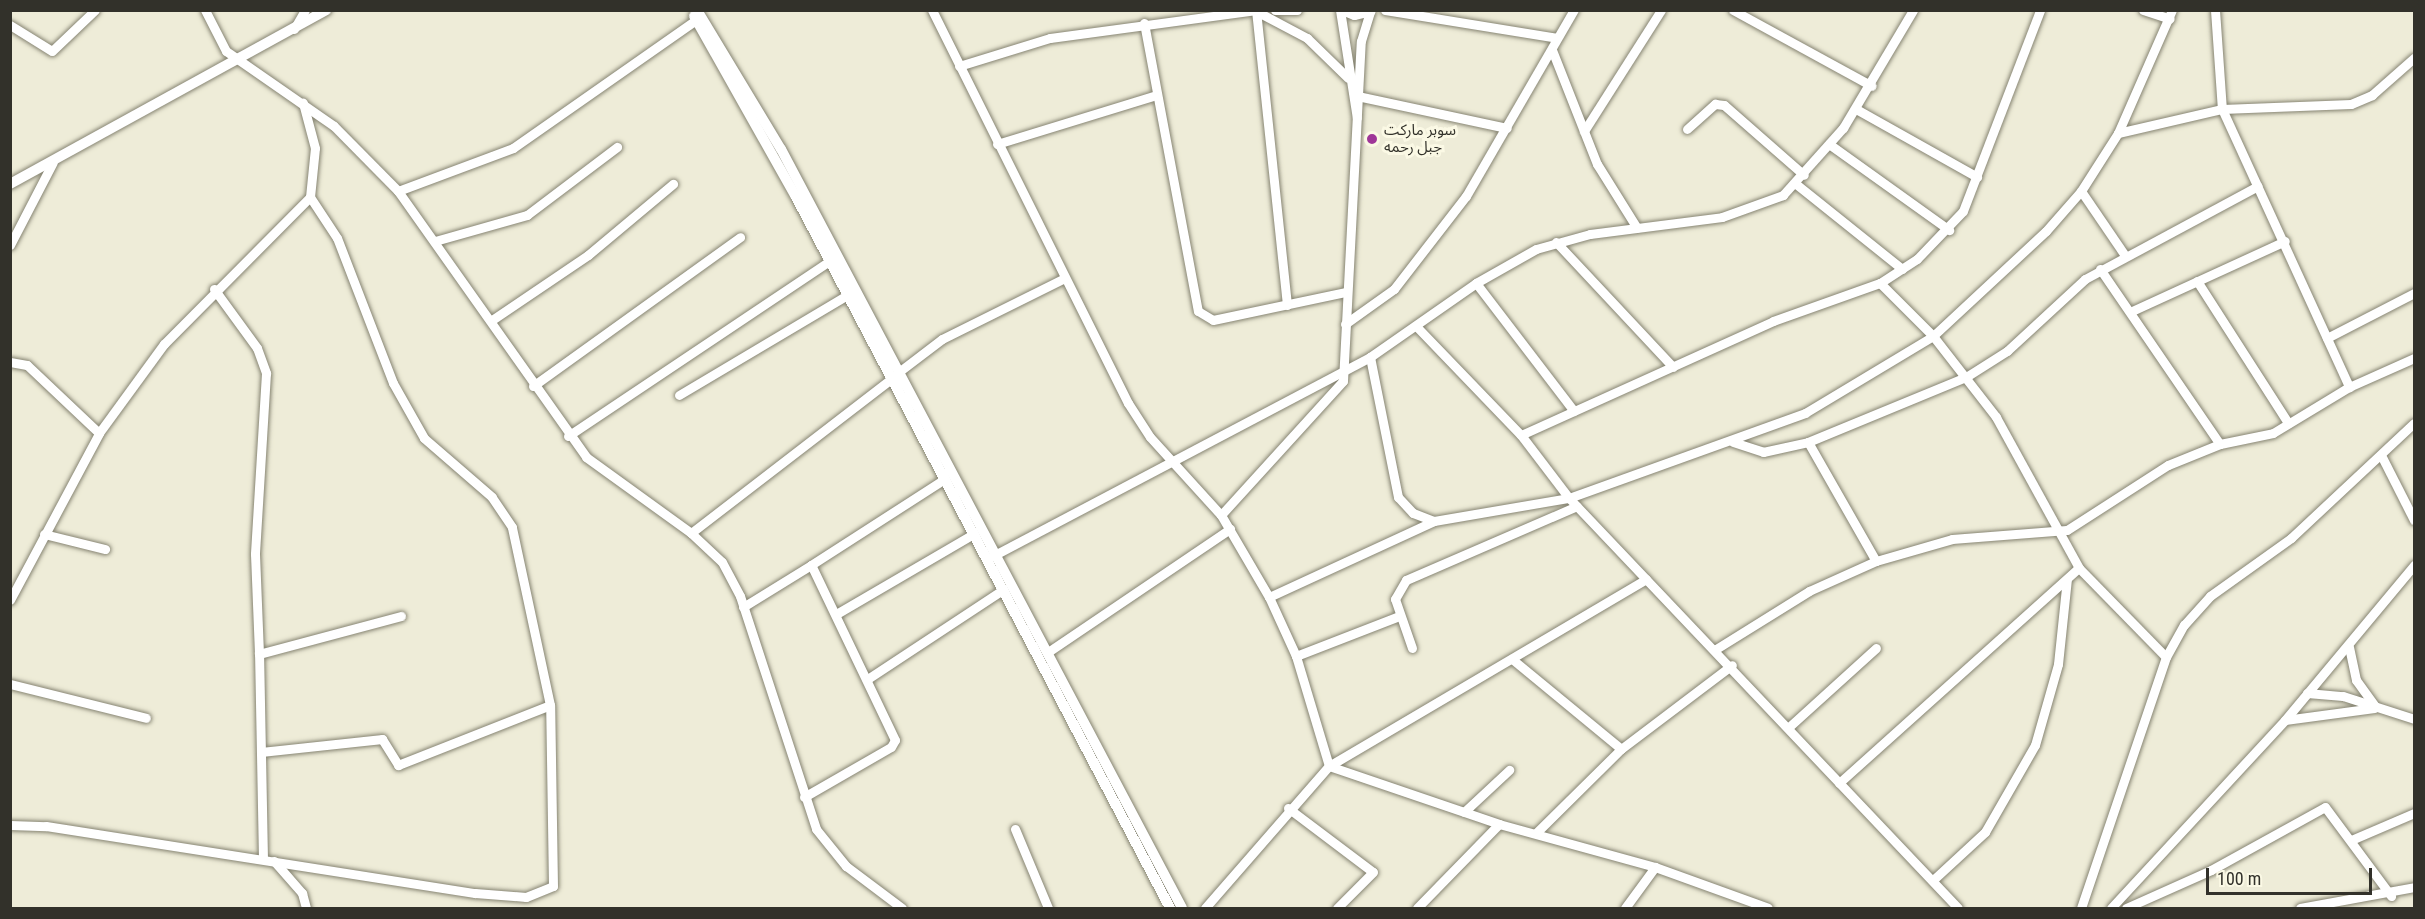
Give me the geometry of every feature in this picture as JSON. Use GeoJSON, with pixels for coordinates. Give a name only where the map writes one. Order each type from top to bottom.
{"type":"FeatureCollection","features":[{"type":"Feature","properties":{"kind":"street"},"geometry":{"type":"LineString","coordinates":[[10,25],[52,51],[95,10]]}},
{"type":"Feature","properties":{"kind":"street"},"geometry":{"type":"LineString","coordinates":[[205,10],[226,51],[243,60],[302,101],[398,191],[492,320],[533,386],[568,436],[601,470],[691,533],[722,562],[743,607],[804,796],[829,847],[902,909]]}},
{"type":"Feature","properties":{"kind":"street"},"geometry":{"type":"LineString","coordinates":[[292,32],[305,10]]}},
{"type":"Feature","properties":{"kind":"street"},"geometry":{"type":"LineString","coordinates":[[10,184],[243,60],[327,10]]}},
{"type":"Feature","properties":{"kind":"street"},"geometry":{"type":"LineString","coordinates":[[932,10],[1128,403],[1169,460],[1221,515],[1269,597],[1296,656],[1329,766]]}},
{"type":"Feature","properties":{"kind":"street"},"geometry":{"type":"LineString","coordinates":[[1275,10],[1297,10]]}},
{"type":"Feature","properties":{"kind":"street"},"geometry":{"type":"LineString","coordinates":[[1221,515],[1337,394],[1345,370],[1346,292],[1362,97],[1361,41],[1371,11],[1341,10],[1348,78],[1359,126]]}},
{"type":"Feature","properties":{"kind":"street"},"geometry":{"type":"LineString","coordinates":[[1385,10],[1416,12],[1557,38]]}},
{"type":"Feature","properties":{"kind":"street"},"geometry":{"type":"LineString","coordinates":[[1345,324],[1401,281],[1466,196],[1574,10]]}},
{"type":"Feature","properties":{"kind":"street"},"geometry":{"type":"LineString","coordinates":[[1584,131],[1661,10]]}},
{"type":"Feature","properties":{"kind":"street"},"geometry":{"type":"LineString","coordinates":[[1733,10],[1872,86]]}},
{"type":"Feature","properties":{"kind":"street"},"geometry":{"type":"LineString","coordinates":[[984,560],[1169,460],[1370,357],[1476,283],[1556,242],[1722,217],[1769,201],[1796,184],[1829,144],[1872,86],[1913,10]]}},
{"type":"Feature","properties":{"kind":"street"},"geometry":{"type":"LineString","coordinates":[[1521,435],[1773,321],[1880,283],[1902,269],[1949,230],[1977,177],[2040,10]]}},
{"type":"Feature","properties":{"kind":"street"},"geometry":{"type":"LineString","coordinates":[[1269,597],[1434,521],[1569,498],[1733,442],[1847,392],[1932,336],[2046,231],[2081,191],[2118,133],[2171,15],[2142,10]]}},
{"type":"Feature","properties":{"kind":"street"},"geometry":{"type":"LineString","coordinates":[[2215,10],[2222,109],[2285,241],[2349,387]]}},
{"type":"Feature","properties":{"kind":"street"},"geometry":{"type":"LineString","coordinates":[[959,66],[1050,38],[1144,23],[1257,11],[1307,38],[1348,78]]}},
{"type":"Feature","properties":{"kind":"street"},"geometry":{"type":"LineString","coordinates":[[1257,11],[1287,305]]}},
{"type":"Feature","properties":{"kind":"street"},"geometry":{"type":"LineString","coordinates":[[398,191],[513,148],[696,14]]}},
{"type":"Feature","properties":{"kind":"street"},"geometry":{"type":"LineString","coordinates":[[696,14],[838,255],[1182,909]]}},
{"type":"Feature","properties":{"kind":"street"},"geometry":{"type":"LineString","coordinates":[[696,14],[943,480],[970,536],[1170,909]]}},
{"type":"Feature","properties":{"kind":"street"},"geometry":{"type":"LineString","coordinates":[[1144,23],[1198,311],[1213,320],[1346,292]]}},
{"type":"Feature","properties":{"kind":"street"},"geometry":{"type":"LineString","coordinates":[[1552,50],[1584,131],[1637,228]]}},
{"type":"Feature","properties":{"kind":"street"},"geometry":{"type":"LineString","coordinates":[[2118,133],[2222,109],[2351,104],[2372,95],[2415,58]]}},
{"type":"Feature","properties":{"kind":"street"},"geometry":{"type":"LineString","coordinates":[[997,144],[1156,95]]}},
{"type":"Feature","properties":{"kind":"street"},"geometry":{"type":"LineString","coordinates":[[1362,97],[1507,128]]}},
{"type":"Feature","properties":{"kind":"street"},"geometry":{"type":"LineString","coordinates":[[10,825],[263,859],[475,893],[526,897],[549,892],[557,874],[550,705],[512,527],[492,497],[419,430],[393,383],[337,238],[310,197],[315,148],[302,101]]}},
{"type":"Feature","properties":{"kind":"street"},"geometry":{"type":"LineString","coordinates":[[1687,129],[1715,104],[1724,105],[1804,175]]}},
{"type":"Feature","properties":{"kind":"street"},"geometry":{"type":"LineString","coordinates":[[1856,108],[1977,177]]}},
{"type":"Feature","properties":{"kind":"street"},"geometry":{"type":"LineString","coordinates":[[1829,144],[1949,230]]}},
{"type":"Feature","properties":{"kind":"street"},"geometry":{"type":"LineString","coordinates":[[435,241],[527,214],[617,147]]}},
{"type":"Feature","properties":{"kind":"street"},"geometry":{"type":"LineString","coordinates":[[10,245],[53,162]]}},
{"type":"Feature","properties":{"kind":"street"},"geometry":{"type":"LineString","coordinates":[[492,320],[588,255],[674,184]]}},
{"type":"Feature","properties":{"kind":"street"},"geometry":{"type":"LineString","coordinates":[[1796,184],[1902,269]]}},
{"type":"Feature","properties":{"kind":"street"},"geometry":{"type":"LineString","coordinates":[[1733,442],[1763,452],[1808,442],[1966,377],[2007,351],[2100,269],[2124,254],[2258,186]]}},
{"type":"Feature","properties":{"kind":"street"},"geometry":{"type":"LineString","coordinates":[[2081,191],[2124,254]]}},
{"type":"Feature","properties":{"kind":"street"},"geometry":{"type":"LineString","coordinates":[[10,600],[99,433],[164,344],[214,289],[310,197]]}},
{"type":"Feature","properties":{"kind":"street"},"geometry":{"type":"LineString","coordinates":[[533,386],[740,237]]}},
{"type":"Feature","properties":{"kind":"street"},"geometry":{"type":"LineString","coordinates":[[2132,311],[2285,241]]}},
{"type":"Feature","properties":{"kind":"street"},"geometry":{"type":"LineString","coordinates":[[1556,242],[1673,367]]}},
{"type":"Feature","properties":{"kind":"street"},"geometry":{"type":"LineString","coordinates":[[568,436],[838,255]]}},
{"type":"Feature","properties":{"kind":"street"},"geometry":{"type":"LineString","coordinates":[[2100,269],[2132,311],[2220,444]]}},
{"type":"Feature","properties":{"kind":"street"},"geometry":{"type":"LineString","coordinates":[[691,533],[942,339],[1065,278]]}},
{"type":"Feature","properties":{"kind":"street"},"geometry":{"type":"LineString","coordinates":[[2197,281],[2288,423]]}},
{"type":"Feature","properties":{"kind":"street"},"geometry":{"type":"LineString","coordinates":[[1476,283],[1574,411]]}},
{"type":"Feature","properties":{"kind":"street"},"geometry":{"type":"LineString","coordinates":[[1880,283],[1932,336],[1966,377],[2012,443],[2057,533],[2079,568],[2166,657]]}},
{"type":"Feature","properties":{"kind":"street"},"geometry":{"type":"LineString","coordinates":[[214,289],[257,348],[266,373],[255,554],[263,859]]}},
{"type":"Feature","properties":{"kind":"street"},"geometry":{"type":"LineString","coordinates":[[2327,338],[2415,293]]}},
{"type":"Feature","properties":{"kind":"street"},"geometry":{"type":"LineString","coordinates":[[679,395],[846,296]]}},
{"type":"Feature","properties":{"kind":"street"},"geometry":{"type":"LineString","coordinates":[[1416,326],[1521,435],[1569,498],[1790,726],[1839,783],[1933,879],[1958,909]]}},
{"type":"Feature","properties":{"kind":"street"},"geometry":{"type":"LineString","coordinates":[[1370,357],[1398,497],[1413,513],[1434,521]]}},
{"type":"Feature","properties":{"kind":"street"},"geometry":{"type":"LineString","coordinates":[[1716,649],[1809,591],[1876,561],[1952,539],[2057,533],[2168,465],[2220,444],[2258,439],[2349,387],[2415,358]]}},
{"type":"Feature","properties":{"kind":"street"},"geometry":{"type":"LineString","coordinates":[[10,363],[27,365],[99,433]]}},
{"type":"Feature","properties":{"kind":"street"},"geometry":{"type":"LineString","coordinates":[[2081,909],[2166,657],[2195,609],[2291,538],[2415,423]]}},
{"type":"Feature","properties":{"kind":"street"},"geometry":{"type":"LineString","coordinates":[[1808,442],[1876,561]]}},
{"type":"Feature","properties":{"kind":"street"},"geometry":{"type":"LineString","coordinates":[[2381,455],[2415,520]]}},
{"type":"Feature","properties":{"kind":"street"},"geometry":{"type":"LineString","coordinates":[[743,607],[943,480]]}},
{"type":"Feature","properties":{"kind":"street"},"geometry":{"type":"LineString","coordinates":[[1412,648],[1395,599],[1406,580],[1577,506]]}},
{"type":"Feature","properties":{"kind":"street"},"geometry":{"type":"LineString","coordinates":[[1048,652],[1230,529]]}},
{"type":"Feature","properties":{"kind":"street"},"geometry":{"type":"LineString","coordinates":[[44,534],[105,549]]}},
{"type":"Feature","properties":{"kind":"street"},"geometry":{"type":"LineString","coordinates":[[838,613],[970,536]]}},
{"type":"Feature","properties":{"kind":"street"},"geometry":{"type":"LineString","coordinates":[[804,796],[894,744],[869,678],[838,613],[811,565]]}},
{"type":"Feature","properties":{"kind":"street"},"geometry":{"type":"LineString","coordinates":[[2111,909],[2349,647],[2415,565]]}},
{"type":"Feature","properties":{"kind":"street"},"geometry":{"type":"LineString","coordinates":[[1839,783],[2079,568]]}},
{"type":"Feature","properties":{"kind":"street"},"geometry":{"type":"LineString","coordinates":[[1205,909],[1288,808],[1329,766],[1646,579]]}},
{"type":"Feature","properties":{"kind":"street"},"geometry":{"type":"LineString","coordinates":[[1933,879],[1985,832],[2034,745],[2058,664],[2067,579]]}},
{"type":"Feature","properties":{"kind":"street"},"geometry":{"type":"LineString","coordinates":[[869,678],[1001,591]]}},
{"type":"Feature","properties":{"kind":"street"},"geometry":{"type":"LineString","coordinates":[[259,654],[401,616]]}},
{"type":"Feature","properties":{"kind":"street"},"geometry":{"type":"LineString","coordinates":[[1296,656],[1399,616]]}},
{"type":"Feature","properties":{"kind":"street"},"geometry":{"type":"LineString","coordinates":[[2349,647],[2356,680],[2376,707]]}},
{"type":"Feature","properties":{"kind":"street"},"geometry":{"type":"LineString","coordinates":[[1790,726],[1876,648]]}},
{"type":"Feature","properties":{"kind":"street"},"geometry":{"type":"LineString","coordinates":[[1512,659],[1621,749]]}},
{"type":"Feature","properties":{"kind":"street"},"geometry":{"type":"LineString","coordinates":[[1536,833],[1621,749],[1732,665]]}},
{"type":"Feature","properties":{"kind":"street"},"geometry":{"type":"LineString","coordinates":[[10,684],[146,718]]}},
{"type":"Feature","properties":{"kind":"street"},"geometry":{"type":"LineString","coordinates":[[2307,693],[2376,707],[2415,719]]}},
{"type":"Feature","properties":{"kind":"street"},"geometry":{"type":"LineString","coordinates":[[261,752],[382,738],[398,765],[550,705]]}},
{"type":"Feature","properties":{"kind":"street"},"geometry":{"type":"LineString","coordinates":[[2284,720],[2376,707]]}},
{"type":"Feature","properties":{"kind":"street"},"geometry":{"type":"LineString","coordinates":[[1329,766],[1499,824],[1655,867],[1768,909]]}},
{"type":"Feature","properties":{"kind":"street"},"geometry":{"type":"LineString","coordinates":[[1464,812],[1509,770]]}},
{"type":"Feature","properties":{"kind":"street"},"geometry":{"type":"LineString","coordinates":[[1288,808],[1373,872],[1337,909]]}},
{"type":"Feature","properties":{"kind":"street"},"geometry":{"type":"LineString","coordinates":[[2126,909],[2211,870],[2322,808],[2329,808],[2391,896]]}},
{"type":"Feature","properties":{"kind":"street"},"geometry":{"type":"LineString","coordinates":[[2351,840],[2415,813]]}},
{"type":"Feature","properties":{"kind":"street"},"geometry":{"type":"LineString","coordinates":[[1417,909],[1499,824]]}},
{"type":"Feature","properties":{"kind":"street"},"geometry":{"type":"LineString","coordinates":[[1015,829],[1048,909]]}},
{"type":"Feature","properties":{"kind":"street"},"geometry":{"type":"LineString","coordinates":[[274,861],[302,893],[306,909]]}},
{"type":"Feature","properties":{"kind":"street"},"geometry":{"type":"LineString","coordinates":[[1625,909],[1655,867]]}},
{"type":"Feature","properties":{"kind":"street"},"geometry":{"type":"LineString","coordinates":[[2300,909],[2335,906],[2391,896],[2415,887]]}},
{"type":"Feature","properties":{"kind":"place","name":"سوبر ماركت جبل رحمه"},"geometry":{"type":"Point","coordinates":[1372,139]}}]}
